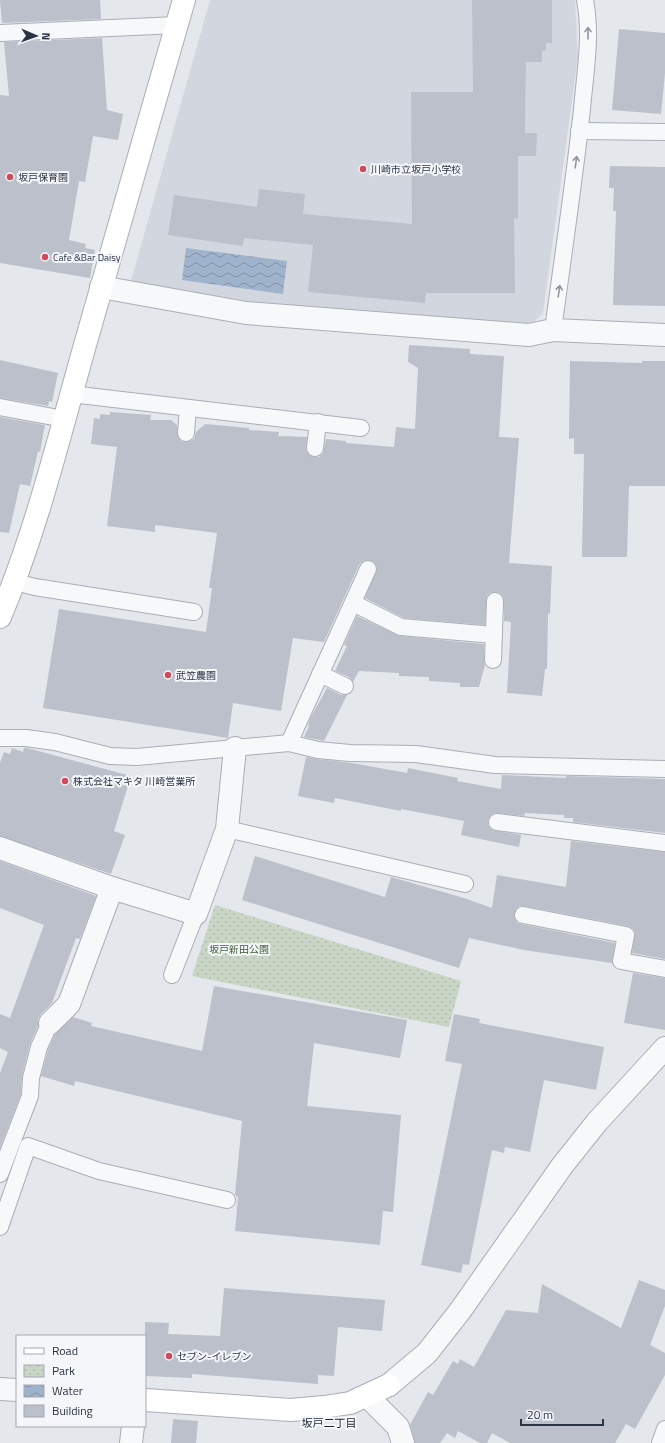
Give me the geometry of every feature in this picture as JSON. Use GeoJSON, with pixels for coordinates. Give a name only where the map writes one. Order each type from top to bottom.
{"type":"FeatureCollection","features":[{"type":"Feature","properties":{"kind":"street"},"geometry":{"type":"LineString","coordinates":[[0,617],[42,502],[101,287],[184,0]]}},
{"type":"Feature","properties":{"kind":"street"},"geometry":{"type":"LineString","coordinates":[[101,287],[246,313],[530,335],[553,330],[665,335]]}},
{"type":"Feature","properties":{"kind":"street"},"geometry":{"type":"LineString","coordinates":[[0,848],[112,888],[196,914],[227,830],[235,748]]}},
{"type":"Feature","properties":{"kind":"street"},"geometry":{"type":"LineString","coordinates":[[50,1023],[70,1004],[112,888]]}},
{"type":"Feature","properties":{"kind":"street"},"geometry":{"type":"LineString","coordinates":[[146,1400],[291,1410],[324,1408],[350,1403],[389,1385],[426,1353],[460,1311],[562,1166],[597,1122],[665,1048]]}},
{"type":"Feature","properties":{"kind":"street"},"geometry":{"type":"LineString","coordinates":[[0,1389],[16,1390]]}},
{"type":"Feature","properties":{"kind":"street"},"geometry":{"type":"LineString","coordinates":[[367,1396],[398,1428],[403,1443]]}},
{"type":"Feature","properties":{"kind":"street"},"geometry":{"type":"LineString","coordinates":[[131,1443],[132,1427]]}},
{"type":"Feature","properties":{"kind":"lane"},"geometry":{"type":"LineString","coordinates":[[553,330],[579,131],[588,49],[588,13],[585,0]]}},
{"type":"Feature","properties":{"kind":"lane"},"geometry":{"type":"LineString","coordinates":[[0,33],[177,25]]}},
{"type":"Feature","properties":{"kind":"lane"},"geometry":{"type":"LineString","coordinates":[[579,131],[665,132]]}},
{"type":"Feature","properties":{"kind":"lane"},"geometry":{"type":"LineString","coordinates":[[71,394],[360,428]]}},
{"type":"Feature","properties":{"kind":"lane"},"geometry":{"type":"LineString","coordinates":[[0,407],[64,419]]}},
{"type":"Feature","properties":{"kind":"lane"},"geometry":{"type":"LineString","coordinates":[[186,434],[188,408]]}},
{"type":"Feature","properties":{"kind":"lane"},"geometry":{"type":"LineString","coordinates":[[315,448],[318,422]]}},
{"type":"Feature","properties":{"kind":"lane"},"geometry":{"type":"LineString","coordinates":[[289,743],[368,569]]}},
{"type":"Feature","properties":{"kind":"lane"},"geometry":{"type":"LineString","coordinates":[[14,582],[35,587],[194,612]]}},
{"type":"Feature","properties":{"kind":"lane"},"geometry":{"type":"LineString","coordinates":[[493,660],[495,601]]}},
{"type":"Feature","properties":{"kind":"lane"},"geometry":{"type":"LineString","coordinates":[[353,603],[401,627],[494,635]]}},
{"type":"Feature","properties":{"kind":"lane"},"geometry":{"type":"LineString","coordinates":[[320,674],[345,686]]}},
{"type":"Feature","properties":{"kind":"lane"},"geometry":{"type":"LineString","coordinates":[[0,738],[26,738],[55,742],[110,756],[137,757],[289,743],[318,750],[350,753],[416,754],[495,765],[665,769]]}},
{"type":"Feature","properties":{"kind":"lane"},"geometry":{"type":"LineString","coordinates":[[496,822],[665,843]]}},
{"type":"Feature","properties":{"kind":"lane"},"geometry":{"type":"LineString","coordinates":[[227,830],[465,884]]}},
{"type":"Feature","properties":{"kind":"lane"},"geometry":{"type":"LineString","coordinates":[[172,975],[196,914]]}},
{"type":"Feature","properties":{"kind":"lane"},"geometry":{"type":"LineString","coordinates":[[523,915],[626,935],[622,961],[665,969]]}},
{"type":"Feature","properties":{"kind":"lane"},"geometry":{"type":"LineString","coordinates":[[0,1174],[30,1096],[31,1078],[39,1047],[50,1023]]}},
{"type":"Feature","properties":{"kind":"lane"},"geometry":{"type":"LineString","coordinates":[[0,1227],[28,1146],[99,1171],[227,1200]]}},
{"type":"Feature","properties":{"kind":"lane"},"geometry":{"type":"LineString","coordinates":[[660,1443],[665,1429]]}},
{"type":"Feature","properties":{"kind":"shaded area","name":"川崎市立坂戸小学校"},"geometry":{"type":"Polygon","coordinates":[[[210,0],[575,0],[578,57],[543,313],[530,326],[265,304],[131,281],[210,0]]]}},
{"type":"Feature","properties":{"kind":"green space","name":"坂戸新田公園"},"geometry":{"type":"Polygon","coordinates":[[[215,905],[461,981],[449,1027],[192,976],[215,905]]]}},
{"type":"Feature","properties":{"kind":"water"},"geometry":{"type":"Polygon","coordinates":[[[186,248],[287,261],[283,294],[182,280],[186,248]]]}},
{"type":"Feature","properties":{"kind":"building"},"geometry":{"type":"Polygon","coordinates":[[[0,0],[100,0],[101,19],[2,23],[0,0]]]}},
{"type":"Feature","properties":{"kind":"building"},"geometry":{"type":"Polygon","coordinates":[[[472,0],[552,0],[552,43],[546,43],[546,50],[542,51],[542,62],[526,62],[525,133],[537,133],[536,156],[518,156],[518,219],[514,218],[515,293],[426,293],[425,303],[308,292],[313,245],[244,238],[243,246],[168,235],[174,195],[257,207],[259,189],[305,194],[303,214],[412,224],[411,92],[473,92],[472,0]]]}},
{"type":"Feature","properties":{"kind":"building"},"geometry":{"type":"Polygon","coordinates":[[[619,29],[665,33],[665,73],[661,114],[612,110],[619,29]]]}},
{"type":"Feature","properties":{"kind":"building"},"geometry":{"type":"Polygon","coordinates":[[[102,38],[107,110],[123,114],[118,140],[93,136],[85,182],[79,181],[69,240],[86,244],[85,248],[95,250],[90,278],[0,263],[0,95],[9,96],[4,42],[102,38]]]}},
{"type":"Feature","properties":{"kind":"building"},"geometry":{"type":"Polygon","coordinates":[[[610,166],[665,167],[665,306],[613,305],[616,211],[613,211],[614,188],[609,188],[610,166]]]}},
{"type":"Feature","properties":{"kind":"building"},"geometry":{"type":"Polygon","coordinates":[[[409,345],[470,349],[470,354],[504,356],[499,437],[519,438],[509,563],[552,566],[550,614],[548,613],[547,669],[545,669],[542,696],[507,693],[511,622],[504,621],[504,601],[503,596],[500,593],[490,593],[487,596],[485,625],[404,618],[365,598],[377,568],[375,563],[367,560],[363,561],[359,565],[324,642],[293,638],[281,711],[233,703],[228,738],[43,708],[59,609],[206,632],[212,588],[209,588],[217,533],[155,525],[155,532],[107,526],[117,447],[91,444],[94,418],[100,419],[100,414],[110,415],[110,412],[151,415],[150,420],[171,420],[177,425],[178,437],[181,441],[186,442],[194,439],[196,432],[205,424],[249,428],[249,430],[279,432],[278,436],[307,437],[306,451],[309,455],[314,457],[319,457],[323,453],[326,439],[346,441],[346,443],[394,447],[396,427],[415,429],[418,368],[408,362],[409,345]]]}},
{"type":"Feature","properties":{"kind":"building"},"geometry":{"type":"Polygon","coordinates":[[[0,360],[58,373],[52,402],[49,401],[48,406],[0,398],[0,360]]]}},
{"type":"Feature","properties":{"kind":"building"},"geometry":{"type":"Polygon","coordinates":[[[570,361],[642,363],[642,361],[665,361],[665,486],[629,486],[627,557],[582,557],[584,454],[574,454],[574,438],[569,439],[570,361]]]}},
{"type":"Feature","properties":{"kind":"building"},"geometry":{"type":"Polygon","coordinates":[[[0,417],[45,425],[40,452],[38,451],[30,486],[20,484],[9,533],[0,532],[0,417]]]}},
{"type":"Feature","properties":{"kind":"building"},"geometry":{"type":"Polygon","coordinates":[[[357,616],[400,636],[484,644],[485,665],[479,687],[460,687],[460,683],[429,681],[429,677],[399,676],[399,673],[359,671],[353,682],[349,677],[335,671],[347,646],[344,645],[357,616]]]}},
{"type":"Feature","properties":{"kind":"building"},"geometry":{"type":"Polygon","coordinates":[[[327,688],[341,695],[347,695],[324,741],[304,737],[311,717],[327,688]]]}},
{"type":"Feature","properties":{"kind":"building"},"geometry":{"type":"Polygon","coordinates":[[[12,748],[23,752],[24,748],[27,748],[131,776],[114,831],[125,835],[111,874],[0,836],[0,763],[4,752],[10,754],[12,748]]]}},
{"type":"Feature","properties":{"kind":"building"},"geometry":{"type":"Polygon","coordinates":[[[306,757],[352,763],[407,773],[408,768],[458,778],[457,781],[501,789],[502,775],[566,778],[566,776],[665,779],[665,833],[573,822],[573,818],[564,818],[564,815],[525,813],[524,816],[494,813],[488,820],[488,825],[492,830],[521,835],[519,847],[461,835],[464,821],[401,809],[401,811],[335,798],[334,803],[298,796],[306,757]]]}},
{"type":"Feature","properties":{"kind":"building"},"geometry":{"type":"Polygon","coordinates":[[[571,841],[665,852],[665,959],[632,953],[635,932],[628,926],[520,906],[516,909],[514,918],[521,924],[615,943],[612,963],[524,950],[469,938],[459,968],[242,900],[255,856],[385,897],[391,877],[464,898],[492,908],[497,875],[566,887],[571,841]]]}},
{"type":"Feature","properties":{"kind":"building"},"geometry":{"type":"Polygon","coordinates":[[[0,861],[96,896],[80,939],[76,938],[52,1003],[38,1019],[38,1026],[30,1044],[22,1076],[21,1094],[0,1148],[0,1073],[8,1052],[0,1048],[0,1014],[10,1018],[44,925],[0,908],[0,861]]]}},
{"type":"Feature","properties":{"kind":"building"},"geometry":{"type":"Polygon","coordinates":[[[633,973],[665,978],[665,1030],[624,1023],[633,973]]]}},
{"type":"Feature","properties":{"kind":"building"},"geometry":{"type":"Polygon","coordinates":[[[214,986],[407,1020],[400,1058],[314,1043],[307,1106],[401,1115],[393,1212],[383,1211],[380,1245],[235,1231],[238,1197],[235,1195],[242,1121],[75,1081],[74,1086],[41,1076],[48,1050],[55,1034],[73,1017],[92,1023],[91,1026],[202,1051],[214,986]]]}},
{"type":"Feature","properties":{"kind":"building"},"geometry":{"type":"Polygon","coordinates":[[[454,1014],[480,1019],[479,1023],[604,1047],[596,1090],[544,1080],[530,1152],[505,1147],[504,1153],[492,1150],[469,1265],[463,1264],[461,1273],[421,1265],[462,1064],[445,1061],[454,1014]]]}},
{"type":"Feature","properties":{"kind":"building"},"geometry":{"type":"Polygon","coordinates":[[[639,1280],[665,1290],[665,1306],[650,1345],[665,1353],[665,1375],[635,1429],[626,1424],[615,1443],[510,1443],[492,1433],[487,1443],[480,1443],[458,1431],[455,1438],[447,1433],[440,1443],[415,1443],[410,1425],[428,1392],[433,1395],[453,1361],[458,1364],[460,1359],[474,1367],[506,1310],[538,1313],[542,1284],[621,1328],[639,1280]]]}},
{"type":"Feature","properties":{"kind":"building"},"geometry":{"type":"Polygon","coordinates":[[[224,1288],[385,1300],[382,1331],[338,1327],[334,1376],[318,1375],[318,1384],[192,1374],[192,1378],[146,1376],[145,1322],[169,1323],[168,1334],[220,1336],[224,1288]]]}},
{"type":"Feature","properties":{"kind":"building"},"geometry":{"type":"Polygon","coordinates":[[[173,1419],[198,1421],[196,1443],[171,1443],[173,1419]]]}},
{"type":"Feature","properties":{"kind":"place","name":"川崎市立坂戸小学校"},"geometry":{"type":"Point","coordinates":[363,169]}},
{"type":"Feature","properties":{"kind":"place","name":"坂戸保育園"},"geometry":{"type":"Point","coordinates":[10,177]}},
{"type":"Feature","properties":{"kind":"place","name":"Cafe &Bar Daisy"},"geometry":{"type":"Point","coordinates":[45,257]}},
{"type":"Feature","properties":{"kind":"place","name":"武笠農園"},"geometry":{"type":"Point","coordinates":[168,675]}},
{"type":"Feature","properties":{"kind":"place","name":"株式会社マキタ 川崎営業所"},"geometry":{"type":"Point","coordinates":[65,781]}},
{"type":"Feature","properties":{"kind":"place","name":"セブン-イレブン"},"geometry":{"type":"Point","coordinates":[169,1356]}},
{"type":"Feature","properties":{"kind":"district","name":"坂戸二丁目"},"geometry":{"type":"Point","coordinates":[329,1423]}}]}
